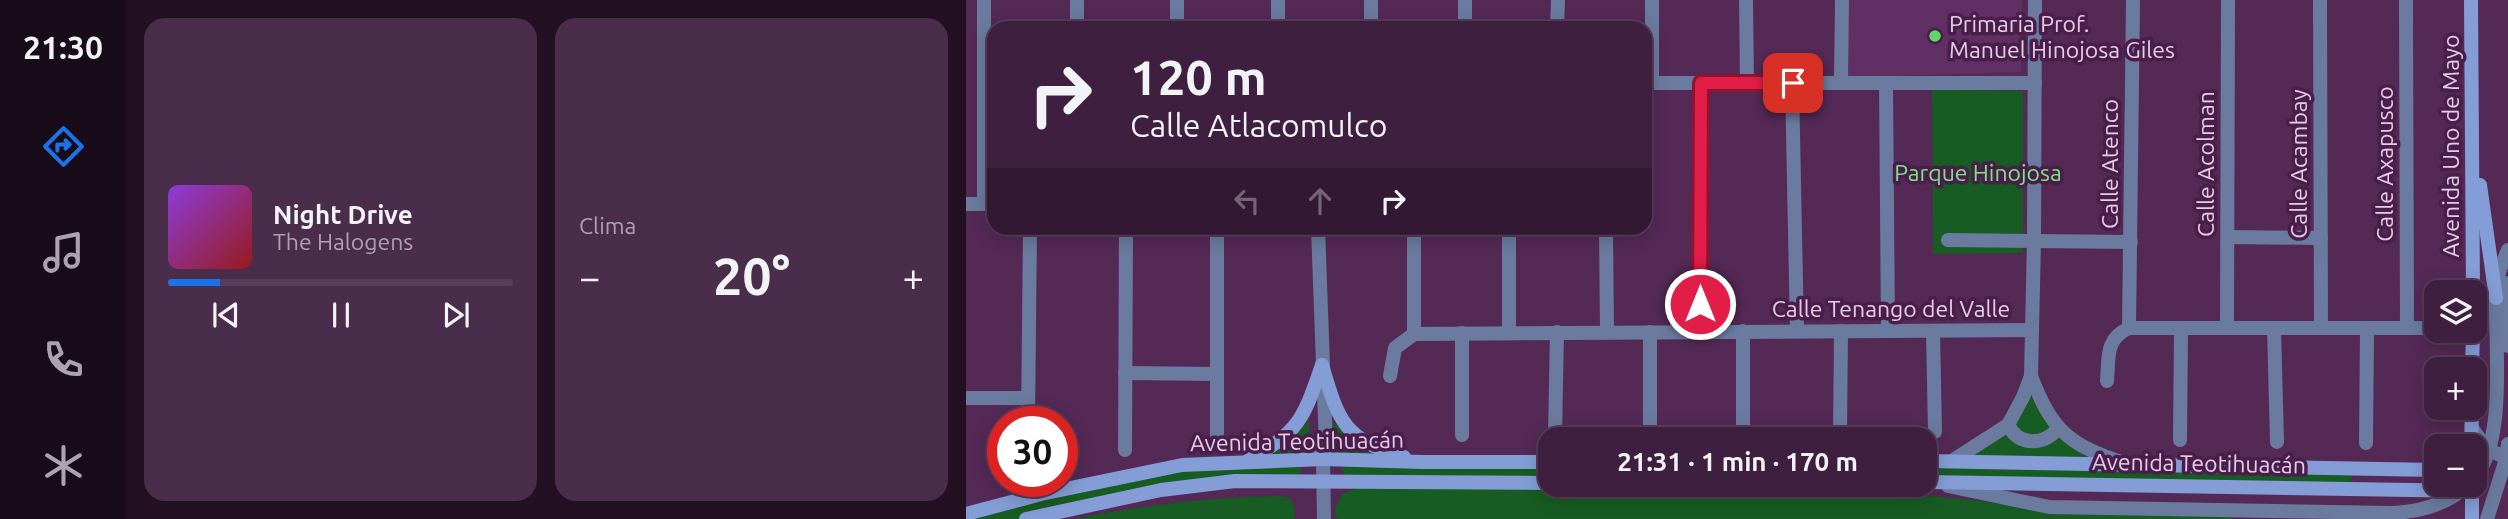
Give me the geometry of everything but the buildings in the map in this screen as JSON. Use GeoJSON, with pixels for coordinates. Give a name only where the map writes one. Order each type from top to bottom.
{"type":"FeatureCollection","features":[{"type":"Feature","properties":{"kind":"main road","name":"Avenida Uno de Mayo"},"geometry":{"type":"LineString","coordinates":[[2471,0],[2473,280]]}},
{"type":"Feature","properties":{"kind":"main road"},"geometry":{"type":"LineString","coordinates":[[2474,157],[2483,197],[2496,298]]}},
{"type":"Feature","properties":{"kind":"main road"},"geometry":{"type":"LineString","coordinates":[[1248,461],[1278,443],[1294,428],[1306,411],[1322,365]]}},
{"type":"Feature","properties":{"kind":"main road"},"geometry":{"type":"LineString","coordinates":[[1322,365],[1336,412],[1347,428],[1366,442],[1422,462]]}},
{"type":"Feature","properties":{"kind":"main road"},"geometry":{"type":"LineString","coordinates":[[2472,420],[2472,434]]}},
{"type":"Feature","properties":{"kind":"main road","name":"Avenida Teotihuacán"},"geometry":{"type":"LineString","coordinates":[[966,514],[1041,494],[1182,465],[1323,459],[1538,462]]}},
{"type":"Feature","properties":{"kind":"main road","name":"Avenida Teotihuacán"},"geometry":{"type":"LineString","coordinates":[[1937,461],[2424,470]]}},
{"type":"Feature","properties":{"kind":"main road"},"geometry":{"type":"LineString","coordinates":[[2354,488],[2355,469]]}},
{"type":"Feature","properties":{"kind":"main road","name":"Avenida Teotihuacán"},"geometry":{"type":"LineString","coordinates":[[1026,519],[1161,490],[1235,481],[1538,483]]}},
{"type":"Feature","properties":{"kind":"main road","name":"Avenida Teotihuacán"},"geometry":{"type":"LineString","coordinates":[[1937,482],[2354,488],[2424,486]]}},
{"type":"Feature","properties":{"kind":"main road"},"geometry":{"type":"LineString","coordinates":[[2472,497],[2472,519]]}},
{"type":"Feature","properties":{"kind":"street"},"geometry":{"type":"LineString","coordinates":[[984,0],[987,122]]}},
{"type":"Feature","properties":{"kind":"street"},"geometry":{"type":"LineString","coordinates":[[1077,0],[1077,21]]}},
{"type":"Feature","properties":{"kind":"street"},"geometry":{"type":"LineString","coordinates":[[1177,0],[1177,21]]}},
{"type":"Feature","properties":{"kind":"street"},"geometry":{"type":"LineString","coordinates":[[1278,0],[1278,21]]}},
{"type":"Feature","properties":{"kind":"street"},"geometry":{"type":"LineString","coordinates":[[1371,0],[1371,21]]}},
{"type":"Feature","properties":{"kind":"street"},"geometry":{"type":"LineString","coordinates":[[1465,0],[1465,21]]}},
{"type":"Feature","properties":{"kind":"street"},"geometry":{"type":"LineString","coordinates":[[1558,0],[1558,21]]}},
{"type":"Feature","properties":{"kind":"street"},"geometry":{"type":"LineString","coordinates":[[1650,21],[1651,0]]}},
{"type":"Feature","properties":{"kind":"street"},"geometry":{"type":"LineString","coordinates":[[1746,0],[1746,83]]}},
{"type":"Feature","properties":{"kind":"street"},"geometry":{"type":"LineString","coordinates":[[1841,83],[1842,0]]}},
{"type":"Feature","properties":{"kind":"street"},"geometry":{"type":"LineString","coordinates":[[1952,461],[2008,425],[2031,376],[2035,0]]}},
{"type":"Feature","properties":{"kind":"street","name":"Calle Atenco"},"geometry":{"type":"LineString","coordinates":[[2129,328],[2133,0]]}},
{"type":"Feature","properties":{"kind":"street","name":"Calle Acolman"},"geometry":{"type":"LineString","coordinates":[[2227,328],[2228,0]]}},
{"type":"Feature","properties":{"kind":"street","name":"Calle Acambay"},"geometry":{"type":"LineString","coordinates":[[2320,0],[2321,328]]}},
{"type":"Feature","properties":{"kind":"street","name":"Calle Axapusco"},"geometry":{"type":"LineString","coordinates":[[2406,0],[2407,328]]}},
{"type":"Feature","properties":{"kind":"street"},"geometry":{"type":"LineString","coordinates":[[1652,83],[2035,83]]}},
{"type":"Feature","properties":{"kind":"street"},"geometry":{"type":"LineString","coordinates":[[1700,332],[1701,83]]}},
{"type":"Feature","properties":{"kind":"street"},"geometry":{"type":"LineString","coordinates":[[1793,83],[1797,331]]}},
{"type":"Feature","properties":{"kind":"street"},"geometry":{"type":"LineString","coordinates":[[1886,83],[1888,331]]}},
{"type":"Feature","properties":{"kind":"street"},"geometry":{"type":"LineString","coordinates":[[966,204],[987,204]]}},
{"type":"Feature","properties":{"kind":"street"},"geometry":{"type":"LineString","coordinates":[[1028,406],[1030,235]]}},
{"type":"Feature","properties":{"kind":"street"},"geometry":{"type":"LineString","coordinates":[[1125,450],[1126,235]]}},
{"type":"Feature","properties":{"kind":"street"},"geometry":{"type":"LineString","coordinates":[[1217,235],[1217,434]]}},
{"type":"Feature","properties":{"kind":"street"},"geometry":{"type":"LineString","coordinates":[[1318,235],[1322,365],[1320,447],[1323,459],[1324,519]]}},
{"type":"Feature","properties":{"kind":"street"},"geometry":{"type":"LineString","coordinates":[[1390,376],[1395,348],[1414,334],[1414,235]]}},
{"type":"Feature","properties":{"kind":"street"},"geometry":{"type":"LineString","coordinates":[[1508,332],[1509,235]]}},
{"type":"Feature","properties":{"kind":"street"},"geometry":{"type":"LineString","coordinates":[[1605,235],[1607,332]]}},
{"type":"Feature","properties":{"kind":"street"},"geometry":{"type":"LineString","coordinates":[[2228,237],[2321,238]]}},
{"type":"Feature","properties":{"kind":"street"},"geometry":{"type":"LineString","coordinates":[[1948,240],[2131,242]]}},
{"type":"Feature","properties":{"kind":"street"},"geometry":{"type":"LineString","coordinates":[[2487,459],[2498,420],[2496,298],[2500,269],[2508,250]]}},
{"type":"Feature","properties":{"kind":"street"},"geometry":{"type":"LineString","coordinates":[[2508,283],[2508,346]]}},
{"type":"Feature","properties":{"kind":"street"},"geometry":{"type":"LineString","coordinates":[[2107,381],[2110,344],[2117,334],[2129,328],[2424,328]]}},
{"type":"Feature","properties":{"kind":"street"},"geometry":{"type":"LineString","coordinates":[[2180,440],[2181,328]]}},
{"type":"Feature","properties":{"kind":"street"},"geometry":{"type":"LineString","coordinates":[[2274,328],[2277,442]]}},
{"type":"Feature","properties":{"kind":"street"},"geometry":{"type":"LineString","coordinates":[[2366,443],[2367,328]]}},
{"type":"Feature","properties":{"kind":"street","name":"Calle Tenango del Valle"},"geometry":{"type":"LineString","coordinates":[[1414,334],[2032,330]]}},
{"type":"Feature","properties":{"kind":"street"},"geometry":{"type":"LineString","coordinates":[[1743,331],[1743,427]]}},
{"type":"Feature","properties":{"kind":"street"},"geometry":{"type":"LineString","coordinates":[[1840,427],[1841,331]]}},
{"type":"Feature","properties":{"kind":"street"},"geometry":{"type":"LineString","coordinates":[[1933,331],[1935,427]]}},
{"type":"Feature","properties":{"kind":"street"},"geometry":{"type":"LineString","coordinates":[[1555,427],[1557,332]]}},
{"type":"Feature","properties":{"kind":"street"},"geometry":{"type":"LineString","coordinates":[[1650,332],[1650,427]]}},
{"type":"Feature","properties":{"kind":"street"},"geometry":{"type":"LineString","coordinates":[[1462,333],[1462,435]]}},
{"type":"Feature","properties":{"kind":"street"},"geometry":{"type":"LineString","coordinates":[[1125,373],[1216,374]]}},
{"type":"Feature","properties":{"kind":"street"},"geometry":{"type":"LineString","coordinates":[[2031,376],[2058,429],[2093,453],[2130,466]]}},
{"type":"Feature","properties":{"kind":"street"},"geometry":{"type":"LineString","coordinates":[[966,398],[1028,398]]}},
{"type":"Feature","properties":{"kind":"street"},"geometry":{"type":"LineString","coordinates":[[2008,425],[2013,435],[2032,442],[2050,438],[2058,429]]}},
{"type":"Feature","properties":{"kind":"street"},"geometry":{"type":"LineString","coordinates":[[2472,428],[2486,448],[2507,459]]}},
{"type":"Feature","properties":{"kind":"street"},"geometry":{"type":"LineString","coordinates":[[2487,519],[2507,459],[2508,444]]}},
{"type":"Feature","properties":{"kind":"street"},"geometry":{"type":"LineString","coordinates":[[1937,484],[2049,507],[2404,513],[2438,504],[2451,497]]}},
{"type":"Feature","properties":{"kind":"shaded area","name":"Primaria Prof. Manuel Hinojosa Giles"},"geometry":{"type":"Polygon","coordinates":[[[1848,0],[2022,0],[2021,72],[1848,77],[1848,0]]]}},
{"type":"Feature","properties":{"kind":"green space","name":"Parque Hinojosa"},"geometry":{"type":"Polygon","coordinates":[[[1932,90],[2023,91],[2023,253],[1933,254],[1932,90]]]}},
{"type":"Feature","properties":{"kind":"green space"},"geometry":{"type":"Polygon","coordinates":[[[2030,395],[2051,428],[2047,433],[2027,438],[2012,424],[2030,395]]]}},
{"type":"Feature","properties":{"kind":"green space"},"geometry":{"type":"Polygon","coordinates":[[[1309,420],[1309,454],[1272,453],[1294,437],[1309,420]]]}},
{"type":"Feature","properties":{"kind":"green space"},"geometry":{"type":"Polygon","coordinates":[[[1332,421],[1375,458],[1329,454],[1332,421]]]}},
{"type":"Feature","properties":{"kind":"green space"},"geometry":{"type":"Polygon","coordinates":[[[2007,428],[2012,436],[2056,434],[2087,453],[2078,459],[1969,460],[2007,428]]]}},
{"type":"Feature","properties":{"kind":"green space"},"geometry":{"type":"Polygon","coordinates":[[[1937,463],[2352,474],[2351,484],[1937,481],[1937,463]]]}},
{"type":"Feature","properties":{"kind":"green space"},"geometry":{"type":"Polygon","coordinates":[[[1538,465],[1538,482],[1345,475],[1341,469],[1343,466],[1538,465]]]}},
{"type":"Feature","properties":{"kind":"green space"},"geometry":{"type":"Polygon","coordinates":[[[1301,466],[1300,477],[1055,508],[1018,519],[966,519],[1020,502],[1045,497],[1078,497],[1078,490],[1183,469],[1301,466]]]}},
{"type":"Feature","properties":{"kind":"green space"},"geometry":{"type":"Polygon","coordinates":[[[1538,488],[1538,497],[1937,497],[2056,512],[2232,514],[2232,519],[1337,519],[1334,511],[1342,494],[1354,489],[1538,488]]]}},
{"type":"Feature","properties":{"kind":"green space"},"geometry":{"type":"Polygon","coordinates":[[[1279,496],[1290,498],[1295,510],[1294,519],[1074,519],[1176,503],[1279,496]]]}},
{"type":"Feature","properties":{"kind":"place","name":"Primaria Prof. Manuel Hinojosa Giles"},"geometry":{"type":"Point","coordinates":[1935,36]}},
{"type":"Feature","properties":{"kind":"route"},"geometry":{"type":"LineString","coordinates":[[1700,304],[1701,83],[1793,83]]}}]}
